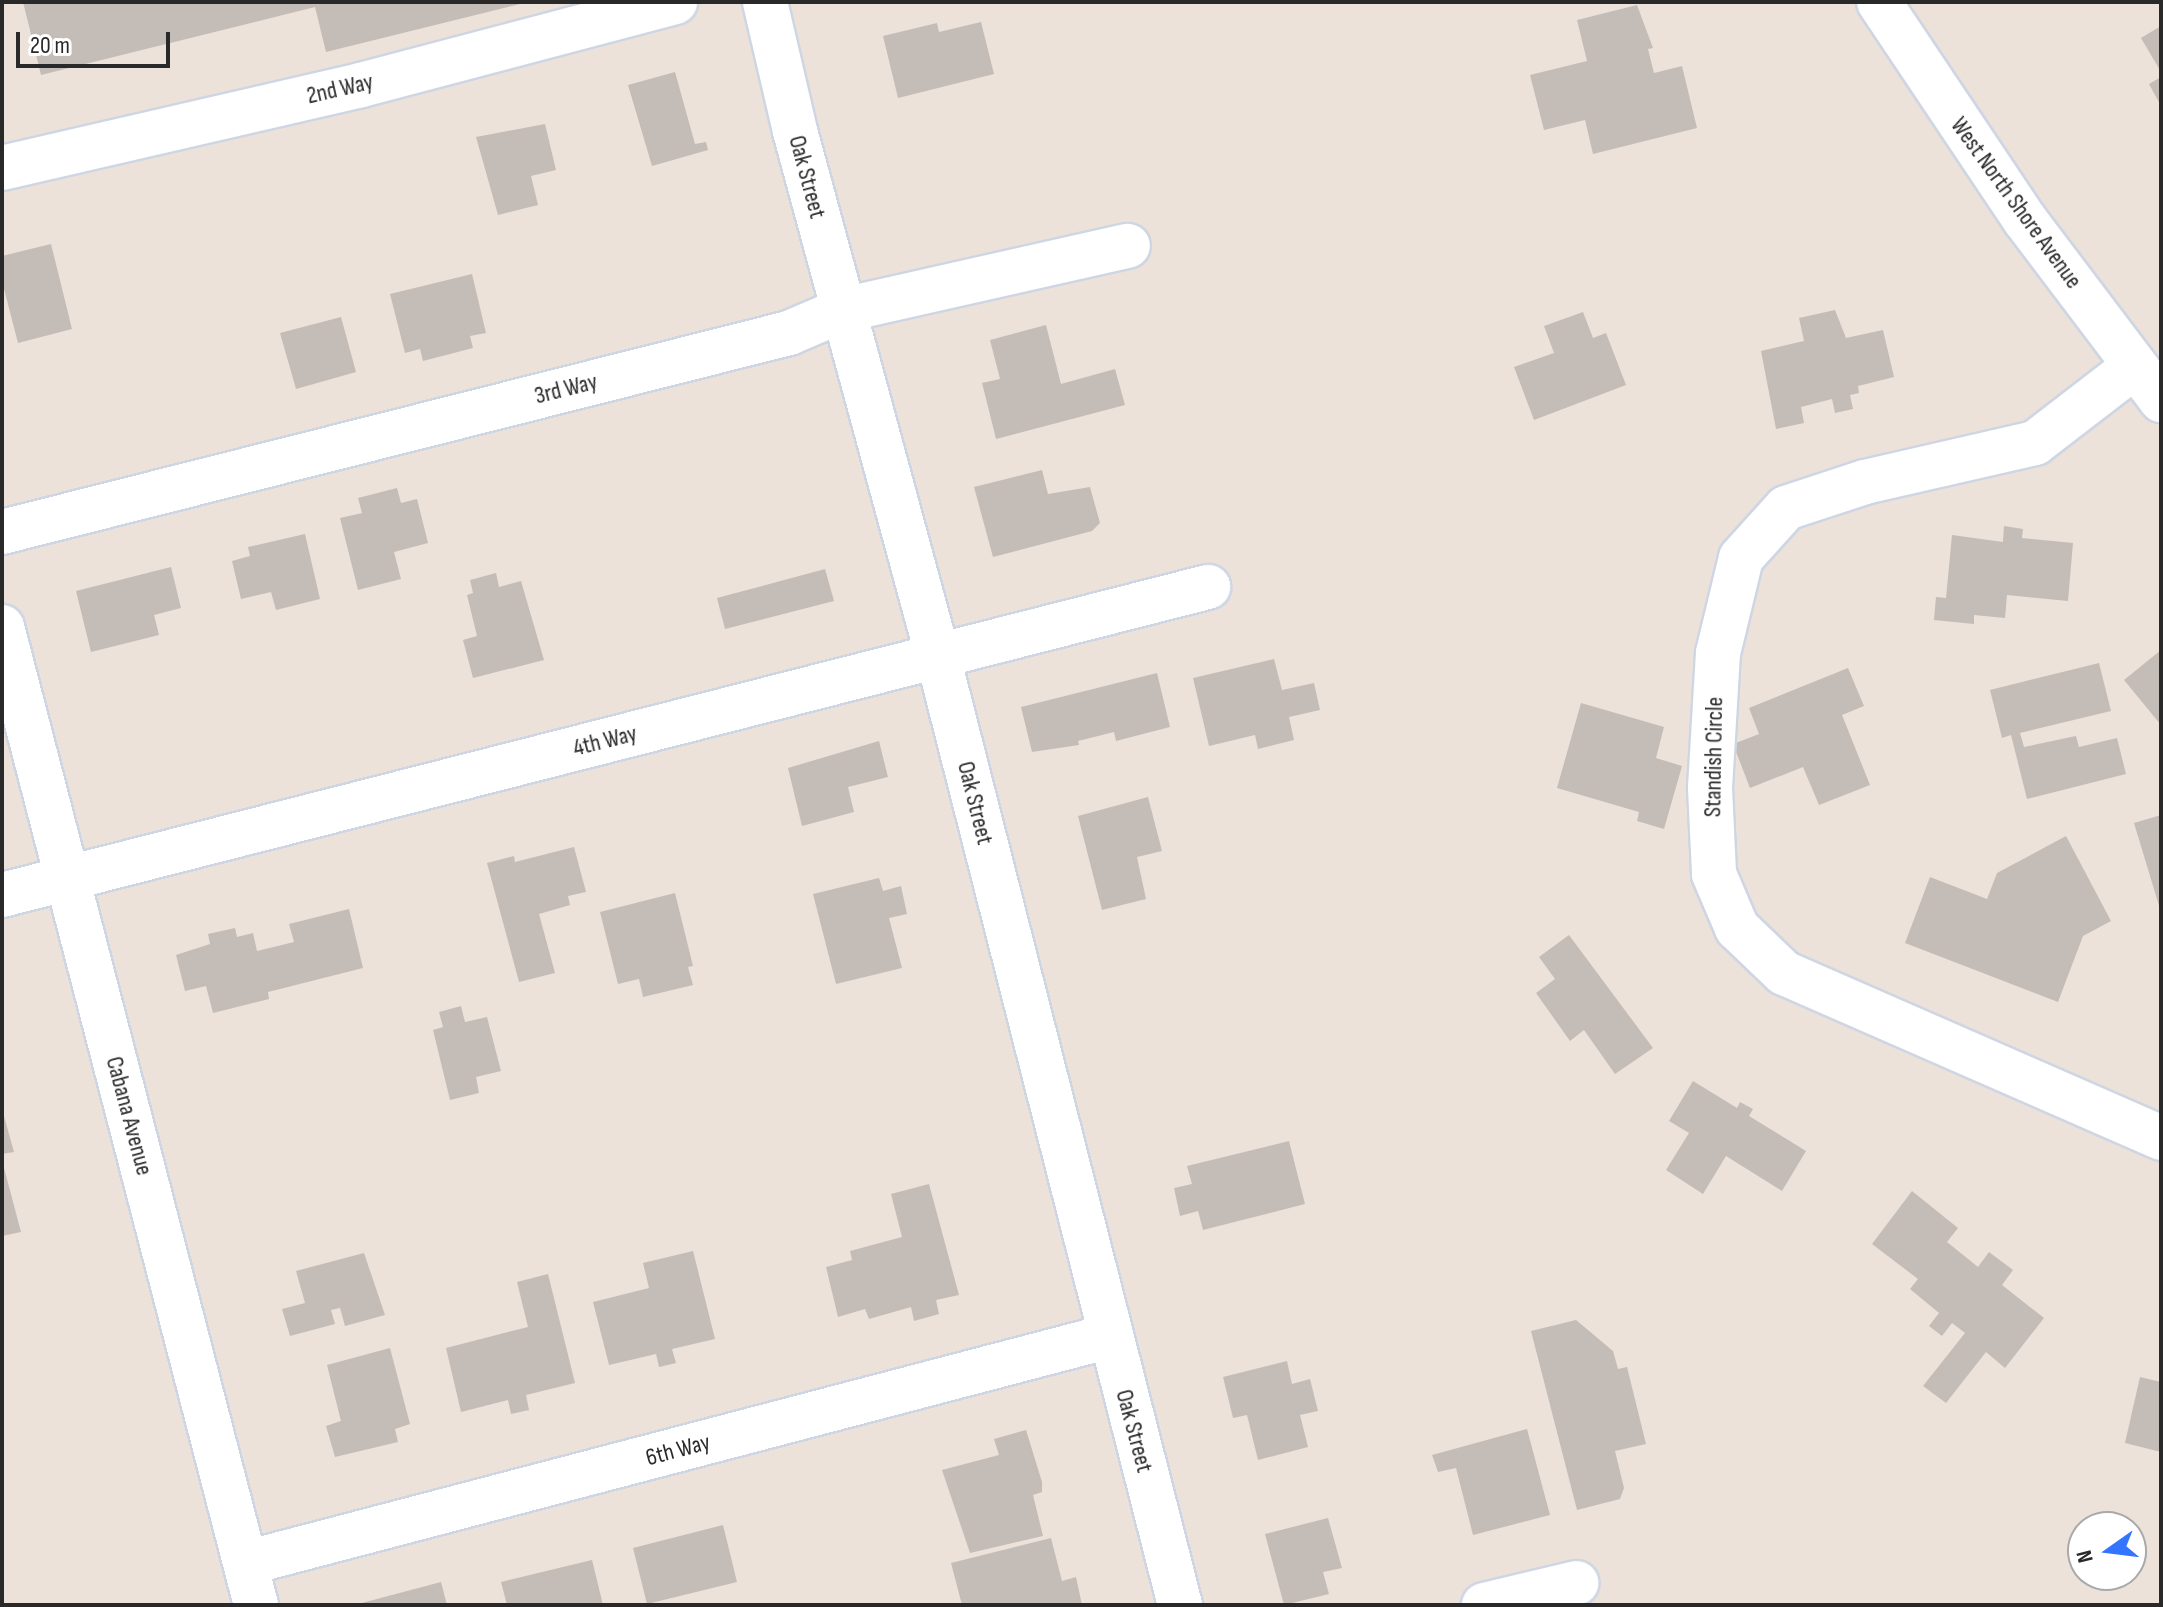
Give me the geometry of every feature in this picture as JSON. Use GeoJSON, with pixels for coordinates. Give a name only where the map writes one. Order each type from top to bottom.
{"type":"FeatureCollection","features":[{"type":"Feature","properties":{"kind":"street","name":"2nd Way"},"geometry":{"type":"LineString","coordinates":[[2,168],[361,85],[675,2]]}},
{"type":"Feature","properties":{"kind":"street","name":"Oak Street"},"geometry":{"type":"LineString","coordinates":[[765,2],[843,310],[938,657],[1180,1605]]}},
{"type":"Feature","properties":{"kind":"street","name":"West North Shore Avenue"},"geometry":{"type":"LineString","coordinates":[[1879,2],[2025,220],[2161,400]]}},
{"type":"Feature","properties":{"kind":"street","name":"3rd Way"},"geometry":{"type":"LineString","coordinates":[[2,532],[789,333],[843,310],[1128,246]]}},
{"type":"Feature","properties":{"kind":"street","name":"Standish Circle"},"geometry":{"type":"LineString","coordinates":[[2135,366],[2035,443],[1865,482],[1786,508],[1741,558],[1718,653],[1710,788],[1714,874],[1737,928],[1784,973],[2161,1138]]}},
{"type":"Feature","properties":{"kind":"street","name":"4th Way"},"geometry":{"type":"LineString","coordinates":[[2,895],[1208,587]]}},
{"type":"Feature","properties":{"kind":"street","name":"Cabana Avenue"},"geometry":{"type":"LineString","coordinates":[[2,627],[256,1605]]}},
{"type":"Feature","properties":{"kind":"street","name":"6th Way"},"geometry":{"type":"LineString","coordinates":[[246,1563],[1110,1336]]}},
{"type":"Feature","properties":{"kind":"street"},"geometry":{"type":"LineString","coordinates":[[1484,1605],[1576,1583]]}},
{"type":"Feature","properties":{"kind":"building"},"geometry":{"type":"Polygon","coordinates":[[[23,2],[524,3],[326,52],[315,7],[41,75],[23,2]]]}},
{"type":"Feature","properties":{"kind":"building"},"geometry":{"type":"Polygon","coordinates":[[[1637,5],[1653,48],[1648,49],[1654,73],[1682,66],[1697,128],[1593,154],[1585,120],[1544,130],[1530,75],[1587,61],[1577,20],[1637,5]]]}},
{"type":"Feature","properties":{"kind":"building"},"geometry":{"type":"Polygon","coordinates":[[[981,22],[994,74],[898,98],[883,36],[937,23],[939,32],[981,22]]]}},
{"type":"Feature","properties":{"kind":"building"},"geometry":{"type":"Polygon","coordinates":[[[2161,26],[2161,72],[2141,38],[2161,26]]]}},
{"type":"Feature","properties":{"kind":"building"},"geometry":{"type":"Polygon","coordinates":[[[675,72],[695,144],[706,142],[708,150],[652,166],[628,85],[675,72]]]}},
{"type":"Feature","properties":{"kind":"building"},"geometry":{"type":"Polygon","coordinates":[[[2161,77],[2161,106],[2149,84],[2161,77]]]}},
{"type":"Feature","properties":{"kind":"building"},"geometry":{"type":"Polygon","coordinates":[[[545,124],[556,170],[531,176],[538,205],[498,215],[476,137],[545,124]]]}},
{"type":"Feature","properties":{"kind":"building"},"geometry":{"type":"Polygon","coordinates":[[[51,244],[72,329],[18,343],[2,281],[2,256],[51,244]]]}},
{"type":"Feature","properties":{"kind":"building"},"geometry":{"type":"Polygon","coordinates":[[[472,274],[486,333],[470,336],[473,348],[423,361],[420,349],[405,353],[390,294],[472,274]]]}},
{"type":"Feature","properties":{"kind":"building"},"geometry":{"type":"Polygon","coordinates":[[[1835,310],[1846,338],[1883,330],[1894,377],[1858,386],[1859,393],[1850,395],[1853,409],[1835,413],[1832,399],[1801,407],[1804,423],[1776,429],[1761,351],[1804,341],[1799,318],[1835,310]]]}},
{"type":"Feature","properties":{"kind":"building"},"geometry":{"type":"Polygon","coordinates":[[[1583,312],[1593,338],[1606,333],[1626,385],[1534,420],[1514,367],[1554,353],[1544,326],[1583,312]]]}},
{"type":"Feature","properties":{"kind":"building"},"geometry":{"type":"Polygon","coordinates":[[[341,317],[356,372],[296,389],[280,333],[341,317]]]}},
{"type":"Feature","properties":{"kind":"building"},"geometry":{"type":"Polygon","coordinates":[[[1046,325],[1061,384],[1115,369],[1125,405],[996,439],[982,383],[1000,379],[990,340],[1046,325]]]}},
{"type":"Feature","properties":{"kind":"building"},"geometry":{"type":"Polygon","coordinates":[[[1042,470],[1048,494],[1090,487],[1100,523],[1092,531],[993,557],[974,487],[1042,470]]]}},
{"type":"Feature","properties":{"kind":"building"},"geometry":{"type":"Polygon","coordinates":[[[397,488],[401,503],[417,499],[428,543],[394,552],[401,579],[358,590],[340,518],[362,513],[358,498],[397,488]]]}},
{"type":"Feature","properties":{"kind":"building"},"geometry":{"type":"Polygon","coordinates":[[[2004,526],[2023,529],[2022,538],[2073,543],[2068,601],[2007,595],[2005,618],[1974,615],[1974,624],[1934,620],[1936,597],[1946,598],[1952,535],[2003,542],[2004,526]]]}},
{"type":"Feature","properties":{"kind":"building"},"geometry":{"type":"Polygon","coordinates":[[[305,534],[320,599],[276,610],[271,592],[241,599],[232,561],[250,556],[248,547],[305,534]]]}},
{"type":"Feature","properties":{"kind":"building"},"geometry":{"type":"Polygon","coordinates":[[[171,567],[181,608],[154,615],[159,635],[91,652],[76,591],[171,567]]]}},
{"type":"Feature","properties":{"kind":"building"},"geometry":{"type":"Polygon","coordinates":[[[825,569],[834,601],[725,629],[717,598],[825,569]]]}},
{"type":"Feature","properties":{"kind":"building"},"geometry":{"type":"Polygon","coordinates":[[[496,573],[499,587],[521,581],[544,660],[473,678],[463,640],[477,636],[467,595],[473,593],[470,580],[496,573]]]}},
{"type":"Feature","properties":{"kind":"building"},"geometry":{"type":"Polygon","coordinates":[[[2161,650],[2161,725],[2124,680],[2161,650]]]}},
{"type":"Feature","properties":{"kind":"building"},"geometry":{"type":"Polygon","coordinates":[[[1274,659],[1282,690],[1314,683],[1320,710],[1289,717],[1294,740],[1258,749],[1255,735],[1209,746],[1193,678],[1274,659]]]}},
{"type":"Feature","properties":{"kind":"building"},"geometry":{"type":"Polygon","coordinates":[[[2099,663],[2111,711],[2020,733],[2024,747],[2076,736],[2079,747],[2117,738],[2126,774],[2027,799],[2011,735],[2002,738],[1990,690],[2099,663]]]}},
{"type":"Feature","properties":{"kind":"building"},"geometry":{"type":"Polygon","coordinates":[[[1848,668],[1864,706],[1842,715],[1870,785],[1819,805],[1803,767],[1750,788],[1733,744],[1759,734],[1749,708],[1848,668]]]}},
{"type":"Feature","properties":{"kind":"building"},"geometry":{"type":"Polygon","coordinates":[[[1157,673],[1170,727],[1116,741],[1114,732],[1078,741],[1079,745],[1032,752],[1021,707],[1157,673]]]}},
{"type":"Feature","properties":{"kind":"building"},"geometry":{"type":"Polygon","coordinates":[[[1581,703],[1664,727],[1656,758],[1682,766],[1664,829],[1637,821],[1639,812],[1557,788],[1581,703]]]}},
{"type":"Feature","properties":{"kind":"building"},"geometry":{"type":"Polygon","coordinates":[[[879,741],[888,777],[848,787],[854,812],[802,826],[788,768],[879,741]]]}},
{"type":"Feature","properties":{"kind":"building"},"geometry":{"type":"Polygon","coordinates":[[[1148,797],[1162,851],[1137,857],[1146,899],[1102,910],[1078,816],[1148,797]]]}},
{"type":"Feature","properties":{"kind":"building"},"geometry":{"type":"Polygon","coordinates":[[[2161,815],[2161,909],[2160,909],[2134,823],[2161,815]]]}},
{"type":"Feature","properties":{"kind":"building"},"geometry":{"type":"Polygon","coordinates":[[[2066,836],[2111,921],[2083,936],[2058,1002],[1905,943],[1930,877],[1987,899],[1997,873],[2066,836]]]}},
{"type":"Feature","properties":{"kind":"building"},"geometry":{"type":"Polygon","coordinates":[[[574,847],[586,892],[568,896],[570,905],[539,914],[555,973],[519,982],[487,863],[514,856],[515,862],[574,847]]]}},
{"type":"Feature","properties":{"kind":"building"},"geometry":{"type":"Polygon","coordinates":[[[879,878],[883,891],[901,886],[907,914],[889,918],[902,968],[836,984],[813,894],[879,878]]]}},
{"type":"Feature","properties":{"kind":"building"},"geometry":{"type":"Polygon","coordinates":[[[675,893],[693,966],[688,967],[693,985],[643,997],[639,979],[618,984],[600,912],[675,893]]]}},
{"type":"Feature","properties":{"kind":"building"},"geometry":{"type":"Polygon","coordinates":[[[349,909],[363,968],[268,992],[269,999],[213,1013],[206,986],[185,991],[176,955],[210,944],[208,934],[235,928],[237,937],[253,933],[257,951],[294,942],[289,924],[349,909]]]}},
{"type":"Feature","properties":{"kind":"building"},"geometry":{"type":"Polygon","coordinates":[[[1569,935],[1653,1048],[1615,1074],[1584,1030],[1570,1041],[1536,993],[1555,979],[1539,957],[1569,935]]]}},
{"type":"Feature","properties":{"kind":"building"},"geometry":{"type":"Polygon","coordinates":[[[461,1006],[465,1022],[487,1017],[501,1071],[476,1077],[479,1093],[450,1100],[433,1030],[443,1027],[439,1012],[461,1006]]]}},
{"type":"Feature","properties":{"kind":"building"},"geometry":{"type":"Polygon","coordinates":[[[1693,1081],[1737,1108],[1740,1102],[1753,1109],[1749,1116],[1806,1151],[1782,1191],[1726,1156],[1703,1194],[1666,1170],[1689,1133],[1669,1121],[1693,1081]]]}},
{"type":"Feature","properties":{"kind":"building"},"geometry":{"type":"Polygon","coordinates":[[[2,1109],[14,1152],[2,1154],[2,1109]]]}},
{"type":"Feature","properties":{"kind":"building"},"geometry":{"type":"Polygon","coordinates":[[[1289,1141],[1305,1204],[1203,1230],[1198,1211],[1180,1216],[1174,1188],[1192,1184],[1187,1166],[1289,1141]]]}},
{"type":"Feature","properties":{"kind":"building"},"geometry":{"type":"Polygon","coordinates":[[[2,1165],[21,1232],[2,1236],[2,1165]]]}},
{"type":"Feature","properties":{"kind":"building"},"geometry":{"type":"Polygon","coordinates":[[[929,1184],[959,1295],[936,1300],[939,1314],[914,1321],[911,1307],[869,1319],[865,1309],[838,1317],[826,1267],[852,1260],[850,1251],[902,1237],[891,1194],[929,1184]]]}},
{"type":"Feature","properties":{"kind":"building"},"geometry":{"type":"Polygon","coordinates":[[[1912,1191],[1958,1228],[1947,1242],[1978,1267],[1989,1252],[2013,1270],[2002,1285],[2044,1318],[2005,1368],[1986,1352],[1946,1403],[1923,1386],[1965,1333],[1952,1323],[1942,1336],[1929,1326],[1939,1313],[1910,1289],[1918,1279],[1872,1244],[1912,1191]]]}},
{"type":"Feature","properties":{"kind":"building"},"geometry":{"type":"Polygon","coordinates":[[[693,1251],[715,1339],[672,1349],[676,1363],[659,1367],[656,1354],[609,1365],[593,1302],[649,1288],[643,1263],[693,1251]]]}},
{"type":"Feature","properties":{"kind":"building"},"geometry":{"type":"Polygon","coordinates":[[[364,1253],[385,1315],[345,1326],[340,1308],[331,1310],[335,1324],[290,1336],[282,1309],[305,1303],[296,1271],[364,1253]]]}},
{"type":"Feature","properties":{"kind":"building"},"geometry":{"type":"Polygon","coordinates":[[[548,1274],[575,1383],[526,1395],[529,1410],[511,1414],[508,1400],[461,1412],[446,1348],[528,1327],[517,1282],[548,1274]]]}},
{"type":"Feature","properties":{"kind":"building"},"geometry":{"type":"Polygon","coordinates":[[[1576,1320],[1613,1351],[1618,1369],[1627,1367],[1646,1444],[1615,1451],[1624,1488],[1620,1499],[1577,1510],[1531,1331],[1576,1320]]]}},
{"type":"Feature","properties":{"kind":"building"},"geometry":{"type":"Polygon","coordinates":[[[390,1348],[410,1424],[395,1429],[398,1442],[335,1457],[326,1426],[341,1421],[327,1365],[390,1348]]]}},
{"type":"Feature","properties":{"kind":"building"},"geometry":{"type":"Polygon","coordinates":[[[1287,1361],[1292,1384],[1310,1379],[1318,1411],[1300,1415],[1308,1447],[1258,1460],[1247,1415],[1233,1418],[1223,1377],[1287,1361]]]}},
{"type":"Feature","properties":{"kind":"building"},"geometry":{"type":"Polygon","coordinates":[[[2140,1377],[2161,1382],[2161,1452],[2125,1443],[2140,1377]]]}},
{"type":"Feature","properties":{"kind":"building"},"geometry":{"type":"Polygon","coordinates":[[[1527,1429],[1550,1515],[1473,1535],[1456,1468],[1438,1472],[1432,1455],[1527,1429]]]}},
{"type":"Feature","properties":{"kind":"building"},"geometry":{"type":"Polygon","coordinates":[[[1026,1430],[1042,1482],[1042,1492],[1033,1495],[1043,1536],[970,1553],[942,1470],[999,1455],[994,1439],[1026,1430]]]}},
{"type":"Feature","properties":{"kind":"building"},"geometry":{"type":"Polygon","coordinates":[[[1328,1518],[1342,1568],[1323,1572],[1329,1594],[1284,1605],[1265,1534],[1328,1518]]]}},
{"type":"Feature","properties":{"kind":"building"},"geometry":{"type":"Polygon","coordinates":[[[723,1525],[737,1582],[647,1604],[633,1548],[723,1525]]]}},
{"type":"Feature","properties":{"kind":"building"},"geometry":{"type":"Polygon","coordinates":[[[1051,1538],[1062,1581],[1076,1577],[1082,1605],[962,1605],[951,1563],[1051,1538]]]}},
{"type":"Feature","properties":{"kind":"building"},"geometry":{"type":"Polygon","coordinates":[[[592,1560],[603,1605],[507,1605],[501,1582],[592,1560]]]}},
{"type":"Feature","properties":{"kind":"building"},"geometry":{"type":"Polygon","coordinates":[[[441,1582],[447,1605],[358,1605],[358,1604],[441,1582]]]}}]}
